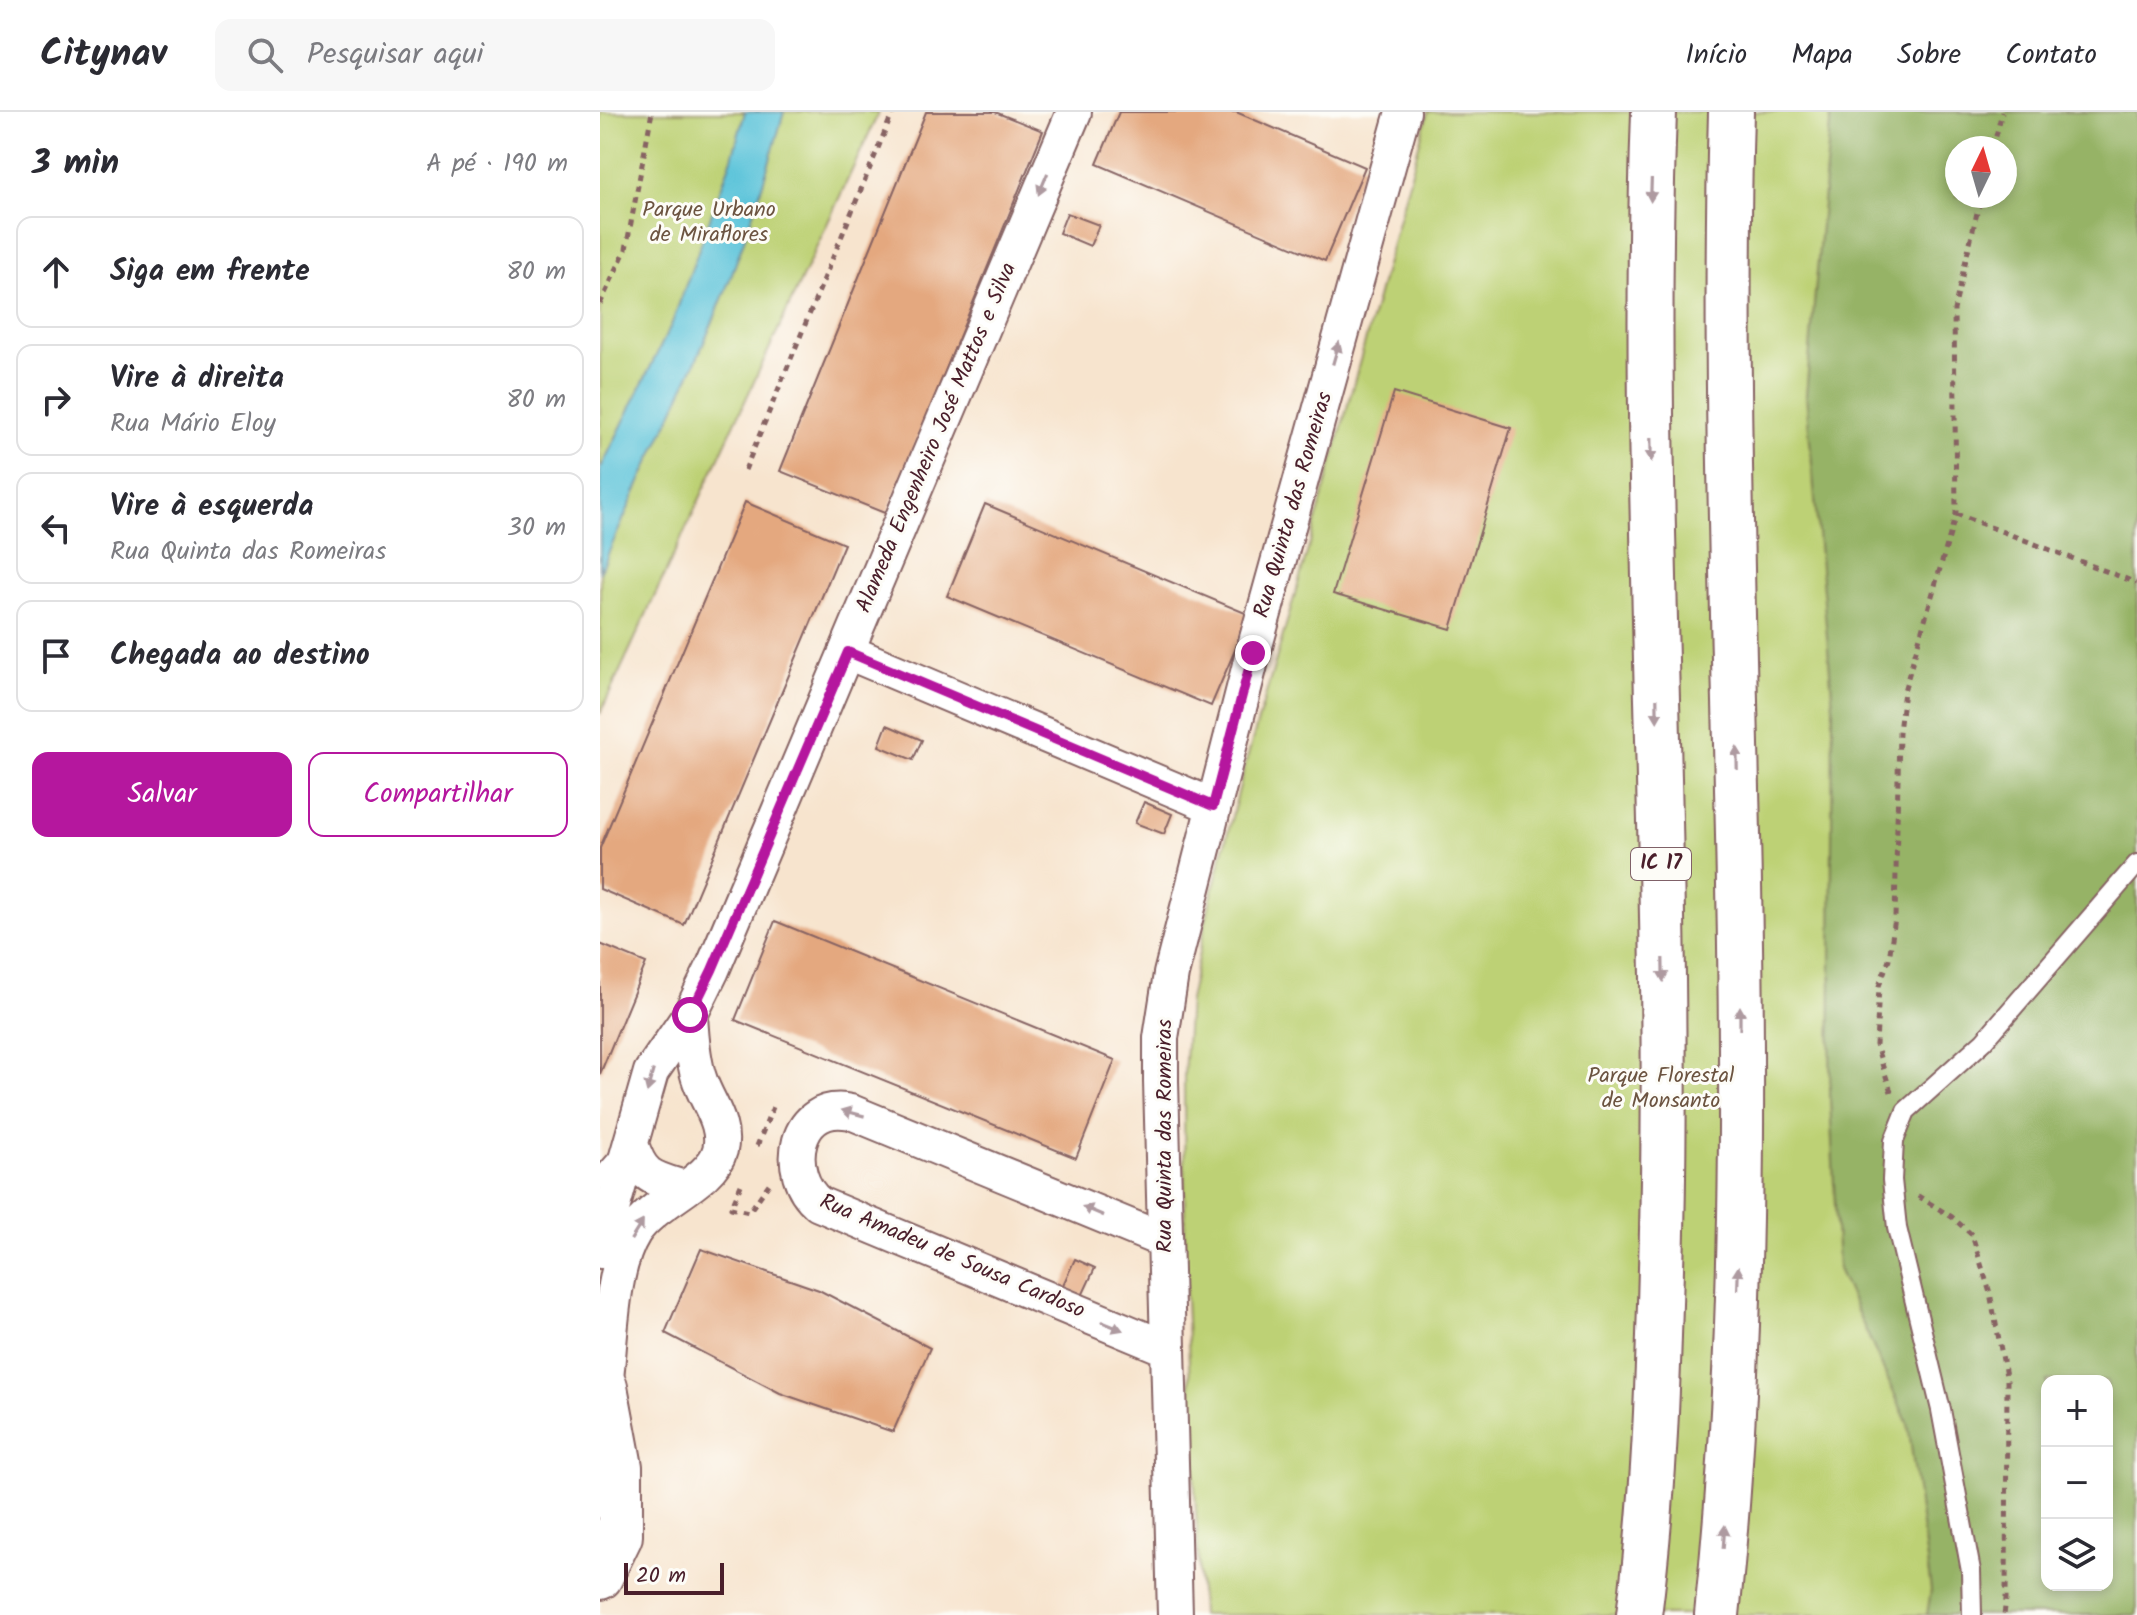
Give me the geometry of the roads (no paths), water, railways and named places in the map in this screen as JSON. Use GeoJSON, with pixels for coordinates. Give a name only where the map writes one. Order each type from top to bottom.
{"type":"FeatureCollection","features":[{"type":"Feature","properties":{"kind":"main road","name":"IC 17"},"geometry":{"type":"LineString","coordinates":[[1639,1615],[1654,1437],[1663,1191],[1663,966],[1650,390],[1654,112]]}},
{"type":"Feature","properties":{"kind":"main road"},"geometry":{"type":"LineString","coordinates":[[1717,1615],[1733,1418],[1741,1213],[1738,820],[1728,380],[1731,112]]}},
{"type":"Feature","properties":{"kind":"main road"},"geometry":{"type":"LineString","coordinates":[[600,1577],[620,1536],[620,1467],[602,1383]]}},
{"type":"Feature","properties":{"kind":"street","name":"Alameda Engenheiro José Mattos e Silva"},"geometry":{"type":"LineString","coordinates":[[600,1251],[651,1072],[690,1015],[723,946],[1074,112]]}},
{"type":"Feature","properties":{"kind":"street","name":"Rua Quinta das Romeiras"},"geometry":{"type":"LineString","coordinates":[[1175,1615],[1161,1081],[1164,1007],[1253,653],[1403,112]]}},
{"type":"Feature","properties":{"kind":"street"},"geometry":{"type":"LineString","coordinates":[[848,652],[1213,806]]}},
{"type":"Feature","properties":{"kind":"street"},"geometry":{"type":"LineString","coordinates":[[602,1383],[616,1284],[632,1235],[645,1218],[709,1171],[720,1152],[722,1132],[699,1079],[690,1015]]}},
{"type":"Feature","properties":{"kind":"street","name":"Rua Amadeu de Sousa Cardoso"},"geometry":{"type":"LineString","coordinates":[[1165,1241],[851,1112],[837,1109],[821,1115],[797,1144],[796,1162],[806,1193],[819,1204],[1168,1349]]}},
{"type":"Feature","properties":{"kind":"street"},"geometry":{"type":"LineString","coordinates":[[631,1144],[638,1166],[653,1177],[684,1188]]}},
{"type":"Feature","properties":{"kind":"lane"},"geometry":{"type":"LineString","coordinates":[[1972,1615],[1971,1571],[1944,1425],[1897,1228],[1892,1180],[1894,1141],[1906,1111],[1984,1041],[2137,864]]}},
{"type":"Feature","properties":{"kind":"lane"},"geometry":{"type":"LineString","coordinates":[[600,1179],[631,1144]]}},
{"type":"Feature","properties":{"kind":"water"},"geometry":{"type":"Polygon","coordinates":[[[745,112],[784,112],[752,218],[724,295],[600,573],[600,470],[672,323],[732,158],[745,112]]]}},
{"type":"Feature","properties":{"kind":"park label","name":"Parque Urbano de Miraflores"},"geometry":{"type":"Point","coordinates":[709,222]}},
{"type":"Feature","properties":{"kind":"park label","name":"Parque Florestal de Monsanto"},"geometry":{"type":"Point","coordinates":[1661,1088]}}]}
